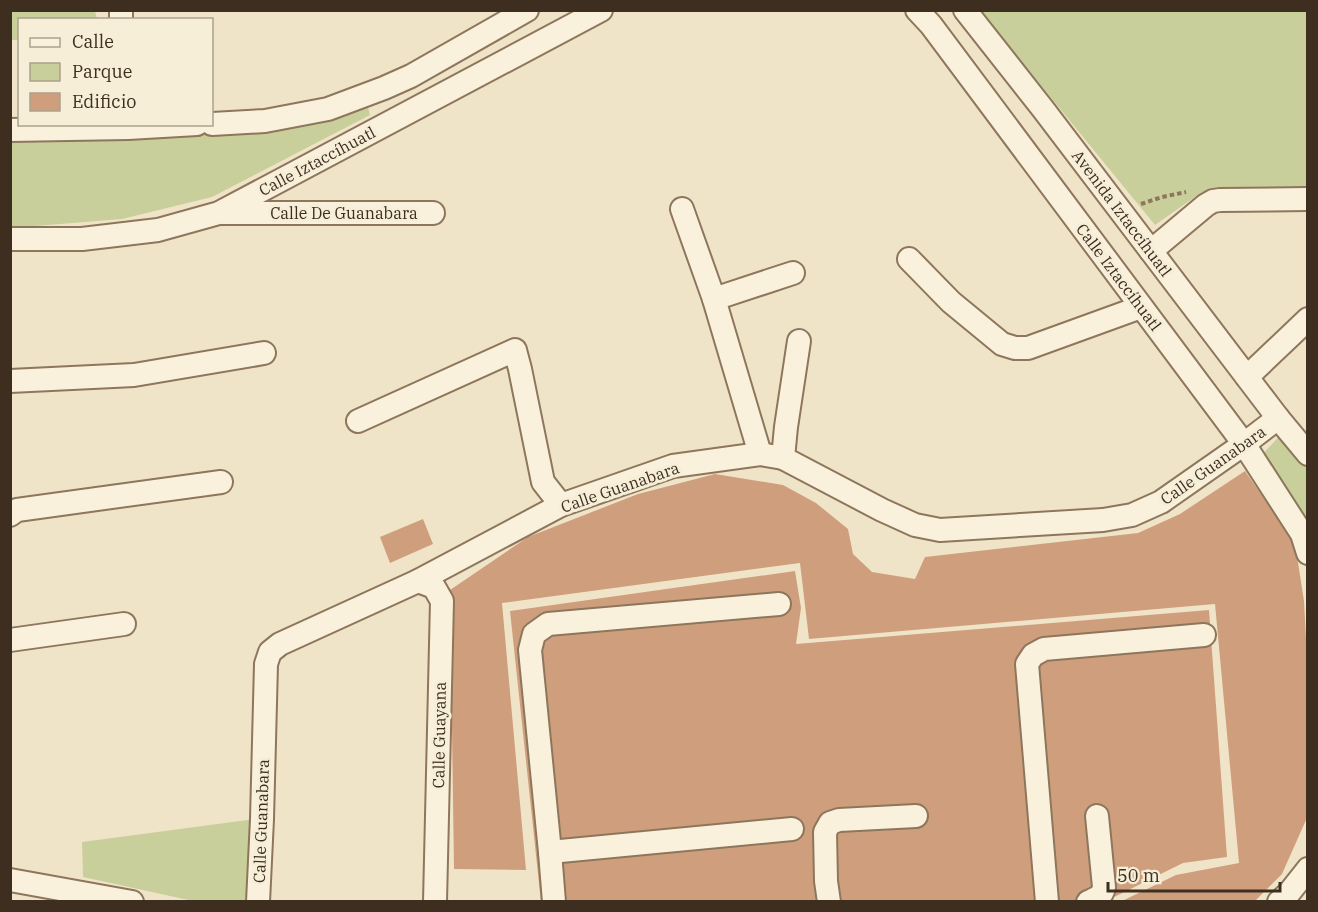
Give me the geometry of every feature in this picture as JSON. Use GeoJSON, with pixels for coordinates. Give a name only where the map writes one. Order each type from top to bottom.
{"type":"FeatureCollection","features":[{"type":"Feature","properties":{"kind":"street"},"geometry":{"type":"LineString","coordinates":[[213,124],[265,121],[328,109],[411,76],[527,10]]}},
{"type":"Feature","properties":{"kind":"street","name":"Calle Iztaccíhuatl"},"geometry":{"type":"LineString","coordinates":[[10,239],[82,239],[158,230],[219,213],[601,10]]}},
{"type":"Feature","properties":{"kind":"street","name":"Calle Iztaccíhuatl"},"geometry":{"type":"LineString","coordinates":[[917,10],[931,25],[1244,444],[1302,534],[1308,553]]}},
{"type":"Feature","properties":{"kind":"street","name":"Avenida Iztaccíhuatl"},"geometry":{"type":"LineString","coordinates":[[965,10],[1278,418]]}},
{"type":"Feature","properties":{"kind":"street"},"geometry":{"type":"LineString","coordinates":[[10,130],[128,126]]}},
{"type":"Feature","properties":{"kind":"street"},"geometry":{"type":"LineString","coordinates":[[1151,251],[1213,201],[1308,199]]}},
{"type":"Feature","properties":{"kind":"street"},"geometry":{"type":"LineString","coordinates":[[682,209],[714,299],[760,454]]}},
{"type":"Feature","properties":{"kind":"street","name":"Calle De Guanabara"},"geometry":{"type":"LineString","coordinates":[[219,213],[433,213]]}},
{"type":"Feature","properties":{"kind":"street"},"geometry":{"type":"LineString","coordinates":[[909,259],[951,302],[1002,344],[1015,348],[1028,348],[1142,307]]}},
{"type":"Feature","properties":{"kind":"street"},"geometry":{"type":"LineString","coordinates":[[714,299],[794,273]]}},
{"type":"Feature","properties":{"kind":"street"},"geometry":{"type":"LineString","coordinates":[[1247,377],[1308,319]]}},
{"type":"Feature","properties":{"kind":"street"},"geometry":{"type":"LineString","coordinates":[[783,458],[798,341]]}},
{"type":"Feature","properties":{"kind":"street"},"geometry":{"type":"LineString","coordinates":[[358,421],[515,350],[543,482],[561,505]]}},
{"type":"Feature","properties":{"kind":"street"},"geometry":{"type":"LineString","coordinates":[[10,381],[134,375],[264,353]]}},
{"type":"Feature","properties":{"kind":"street"},"geometry":{"type":"LineString","coordinates":[[1278,418],[1308,454]]}},
{"type":"Feature","properties":{"kind":"street","name":"Calle Guanabara"},"geometry":{"type":"LineString","coordinates":[[258,902],[266,664],[270,652],[280,644],[418,581],[561,505],[673,466],[760,454],[783,458],[893,515],[915,525],[940,530],[1103,520],[1132,515],[1161,502],[1278,418]]}},
{"type":"Feature","properties":{"kind":"street"},"geometry":{"type":"LineString","coordinates":[[10,515],[17,510],[221,482]]}},
{"type":"Feature","properties":{"kind":"street","name":"Calle Guayana"},"geometry":{"type":"LineString","coordinates":[[418,581],[434,587],[442,601],[435,902]]}},
{"type":"Feature","properties":{"kind":"street"},"geometry":{"type":"LineString","coordinates":[[554,902],[530,650],[534,634],[548,624],[779,604]]}},
{"type":"Feature","properties":{"kind":"street"},"geometry":{"type":"LineString","coordinates":[[10,640],[124,624]]}},
{"type":"Feature","properties":{"kind":"street"},"geometry":{"type":"LineString","coordinates":[[1047,902],[1027,664],[1033,654],[1044,649],[1204,635]]}},
{"type":"Feature","properties":{"kind":"street"},"geometry":{"type":"LineString","coordinates":[[829,902],[825,832],[830,823],[839,820],[916,816]]}},
{"type":"Feature","properties":{"kind":"street"},"geometry":{"type":"LineString","coordinates":[[1088,902],[1102,894],[1104,887],[1097,816]]}},
{"type":"Feature","properties":{"kind":"street"},"geometry":{"type":"LineString","coordinates":[[550,852],[792,829]]}},
{"type":"Feature","properties":{"kind":"street"},"geometry":{"type":"LineString","coordinates":[[1279,902],[1308,869]]}},
{"type":"Feature","properties":{"kind":"street"},"geometry":{"type":"LineString","coordinates":[[10,880],[132,902]]}},
{"type":"Feature","properties":{"kind":"green space"},"geometry":{"type":"Polygon","coordinates":[[[10,11],[95,11],[97,18],[18,18],[18,40],[11,40],[10,11]]]}},
{"type":"Feature","properties":{"kind":"green space"},"geometry":{"type":"Polygon","coordinates":[[[980,11],[1307,11],[1307,189],[1202,192],[1155,225],[980,11]]]}},
{"type":"Feature","properties":{"kind":"green space"},"geometry":{"type":"Polygon","coordinates":[[[368,107],[370,115],[212,197],[122,219],[11,228],[10,140],[270,132],[368,107]]]}},
{"type":"Feature","properties":{"kind":"green space"},"geometry":{"type":"Polygon","coordinates":[[[1284,431],[1307,461],[1307,525],[1260,457],[1284,431]]]}},
{"type":"Feature","properties":{"kind":"green space"},"geometry":{"type":"Polygon","coordinates":[[[255,819],[254,901],[193,901],[83,877],[82,842],[255,819]]]}},
{"type":"Feature","properties":{"kind":"building"},"geometry":{"type":"Polygon","coordinates":[[[1245,471],[1295,543],[1304,601],[1308,676],[1306,820],[1282,874],[1254,902],[1120,902],[1176,875],[1239,863],[1215,604],[809,639],[800,563],[502,603],[526,870],[454,869],[450,590],[528,537],[638,494],[715,474],[783,485],[816,503],[848,529],[853,554],[872,572],[915,579],[925,557],[1138,533],[1180,514],[1245,471]]]}},
{"type":"Feature","properties":{"kind":"building"},"geometry":{"type":"Polygon","coordinates":[[[423,519],[433,544],[390,563],[380,537],[423,519]]]}},
{"type":"Feature","properties":{"kind":"building"},"geometry":{"type":"Polygon","coordinates":[[[795,571],[801,608],[796,644],[1209,610],[1227,857],[1183,863],[1104,902],[541,902],[510,611],[795,571]]]}}]}
